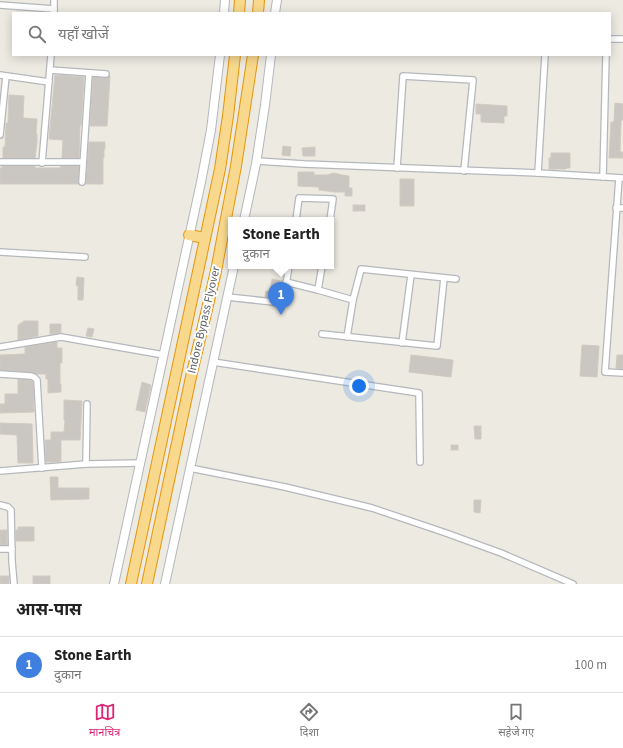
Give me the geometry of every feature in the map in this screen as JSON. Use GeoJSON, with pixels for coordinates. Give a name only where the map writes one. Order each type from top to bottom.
{"type":"FeatureCollection","features":[{"type":"Feature","properties":{"kind":"highway"},"geometry":{"type":"LineString","coordinates":[[239,12],[240,0]]}},
{"type":"Feature","properties":{"kind":"highway"},"geometry":{"type":"LineString","coordinates":[[258,12],[259,0]]}},
{"type":"Feature","properties":{"kind":"highway","name":"Indore Bypass Flyover"},"geometry":{"type":"LineString","coordinates":[[131,584],[220,169],[235,56]]}},
{"type":"Feature","properties":{"kind":"highway","name":"Indore Bypass Flyover"},"geometry":{"type":"LineString","coordinates":[[147,584],[216,271],[237,159],[253,56]]}},
{"type":"Feature","properties":{"kind":"highway"},"geometry":{"type":"LineString","coordinates":[[189,235],[205,238]]}},
{"type":"Feature","properties":{"kind":"street"},"geometry":{"type":"LineString","coordinates":[[0,5],[54,11],[54,0]]}},
{"type":"Feature","properties":{"kind":"street"},"geometry":{"type":"LineString","coordinates":[[224,12],[225,0]]}},
{"type":"Feature","properties":{"kind":"street"},"geometry":{"type":"LineString","coordinates":[[275,12],[277,0]]}},
{"type":"Feature","properties":{"kind":"street"},"geometry":{"type":"LineString","coordinates":[[611,39],[623,39]]}},
{"type":"Feature","properties":{"kind":"street"},"geometry":{"type":"LineString","coordinates":[[42,163],[51,56]]}},
{"type":"Feature","properties":{"kind":"street"},"geometry":{"type":"LineString","coordinates":[[114,584],[211,130],[220,56]]}},
{"type":"Feature","properties":{"kind":"street"},"geometry":{"type":"LineString","coordinates":[[245,217],[257,160],[271,56]]}},
{"type":"Feature","properties":{"kind":"street"},"geometry":{"type":"LineString","coordinates":[[538,174],[545,56]]}},
{"type":"Feature","properties":{"kind":"street"},"geometry":{"type":"LineString","coordinates":[[603,177],[606,56]]}},
{"type":"Feature","properties":{"kind":"street"},"geometry":{"type":"LineString","coordinates":[[50,70],[106,74]]}},
{"type":"Feature","properties":{"kind":"street"},"geometry":{"type":"LineString","coordinates":[[82,182],[89,73]]}},
{"type":"Feature","properties":{"kind":"street"},"geometry":{"type":"LineString","coordinates":[[0,136],[3,76],[48,82]]}},
{"type":"Feature","properties":{"kind":"street"},"geometry":{"type":"LineString","coordinates":[[397,168],[403,76],[473,80],[464,171]]}},
{"type":"Feature","properties":{"kind":"street"},"geometry":{"type":"LineString","coordinates":[[257,160],[304,164],[621,178],[616,208],[605,372],[623,373]]}},
{"type":"Feature","properties":{"kind":"street"},"geometry":{"type":"LineString","coordinates":[[0,162],[83,162]]}},
{"type":"Feature","properties":{"kind":"street"},"geometry":{"type":"LineString","coordinates":[[296,217],[299,198],[333,199],[330,217]]}},
{"type":"Feature","properties":{"kind":"street"},"geometry":{"type":"LineString","coordinates":[[616,208],[623,208]]}},
{"type":"Feature","properties":{"kind":"street"},"geometry":{"type":"LineString","coordinates":[[0,252],[85,257]]}},
{"type":"Feature","properties":{"kind":"street"},"geometry":{"type":"LineString","coordinates":[[165,584],[233,269]]}},
{"type":"Feature","properties":{"kind":"street"},"geometry":{"type":"LineString","coordinates":[[227,296],[283,303],[288,269]]}},
{"type":"Feature","properties":{"kind":"street"},"geometry":{"type":"LineString","coordinates":[[318,290],[322,269]]}},
{"type":"Feature","properties":{"kind":"street"},"geometry":{"type":"LineString","coordinates":[[347,337],[361,269],[456,279]]}},
{"type":"Feature","properties":{"kind":"street"},"geometry":{"type":"LineString","coordinates":[[402,343],[411,275]]}},
{"type":"Feature","properties":{"kind":"street"},"geometry":{"type":"LineString","coordinates":[[322,334],[437,346],[444,278]]}},
{"type":"Feature","properties":{"kind":"street"},"geometry":{"type":"LineString","coordinates":[[286,282],[354,300]]}},
{"type":"Feature","properties":{"kind":"street"},"geometry":{"type":"LineString","coordinates":[[0,347],[61,337],[164,355]]}},
{"type":"Feature","properties":{"kind":"street"},"geometry":{"type":"LineString","coordinates":[[213,362],[419,393],[420,462]]}},
{"type":"Feature","properties":{"kind":"street"},"geometry":{"type":"LineString","coordinates":[[0,374],[31,376],[37,380],[42,468]]}},
{"type":"Feature","properties":{"kind":"street"},"geometry":{"type":"LineString","coordinates":[[86,464],[88,404]]}},
{"type":"Feature","properties":{"kind":"street"},"geometry":{"type":"LineString","coordinates":[[0,470],[86,464],[140,463]]}},
{"type":"Feature","properties":{"kind":"street"},"geometry":{"type":"LineString","coordinates":[[190,468],[285,487],[372,508],[501,553],[573,584]]}},
{"type":"Feature","properties":{"kind":"street"},"geometry":{"type":"LineString","coordinates":[[0,505],[8,507],[11,510],[14,584]]}},
{"type":"Feature","properties":{"kind":"street"},"geometry":{"type":"LineString","coordinates":[[0,549],[12,549]]}},
{"type":"Feature","properties":{"kind":"building"},"geometry":{"type":"Polygon","coordinates":[[[55,75],[84,77],[79,158],[62,158],[63,140],[49,139],[55,75]]]}},
{"type":"Feature","properties":{"kind":"building"},"geometry":{"type":"Polygon","coordinates":[[[110,76],[107,126],[90,126],[93,77],[106,78],[110,76]]]}},
{"type":"Feature","properties":{"kind":"building"},"geometry":{"type":"Polygon","coordinates":[[[9,95],[24,96],[23,118],[37,119],[35,158],[3,158],[6,123],[8,123],[9,95]]]}},
{"type":"Feature","properties":{"kind":"building"},"geometry":{"type":"Polygon","coordinates":[[[615,103],[623,104],[620,152],[623,152],[623,158],[609,158],[611,122],[614,122],[615,103]]]}},
{"type":"Feature","properties":{"kind":"building"},"geometry":{"type":"Polygon","coordinates":[[[476,104],[507,106],[507,116],[504,116],[504,123],[481,122],[481,114],[476,114],[476,104]]]}},
{"type":"Feature","properties":{"kind":"building"},"geometry":{"type":"Polygon","coordinates":[[[89,142],[105,142],[103,158],[103,184],[86,184],[89,142]]]}},
{"type":"Feature","properties":{"kind":"building"},"geometry":{"type":"Polygon","coordinates":[[[283,146],[291,147],[290,156],[282,155],[283,146]]]}},
{"type":"Feature","properties":{"kind":"building"},"geometry":{"type":"Polygon","coordinates":[[[315,147],[315,156],[303,156],[302,148],[315,147]]]}},
{"type":"Feature","properties":{"kind":"building"},"geometry":{"type":"Polygon","coordinates":[[[551,153],[570,153],[570,168],[549,169],[549,158],[551,158],[551,153]]]}},
{"type":"Feature","properties":{"kind":"building"},"geometry":{"type":"Polygon","coordinates":[[[2,166],[60,168],[62,166],[79,166],[78,184],[0,184],[0,168],[2,168],[2,166]]]}},
{"type":"Feature","properties":{"kind":"building"},"geometry":{"type":"Polygon","coordinates":[[[298,172],[314,172],[314,175],[327,175],[334,173],[349,176],[349,188],[352,188],[352,196],[345,196],[345,192],[319,190],[319,187],[298,186],[298,172]]]}},
{"type":"Feature","properties":{"kind":"building"},"geometry":{"type":"Polygon","coordinates":[[[400,179],[414,179],[414,206],[400,206],[400,179]]]}},
{"type":"Feature","properties":{"kind":"building"},"geometry":{"type":"Polygon","coordinates":[[[353,205],[365,205],[365,211],[353,211],[353,205]]]}},
{"type":"Feature","properties":{"kind":"building"},"geometry":{"type":"Polygon","coordinates":[[[77,277],[84,278],[83,300],[78,300],[78,286],[76,285],[77,277]]]}},
{"type":"Feature","properties":{"kind":"building"},"geometry":{"type":"Polygon","coordinates":[[[272,279],[282,281],[279,298],[265,297],[266,291],[270,292],[272,279]]]}},
{"type":"Feature","properties":{"kind":"building"},"geometry":{"type":"Polygon","coordinates":[[[23,321],[38,321],[38,336],[18,340],[18,325],[23,323],[23,321]]]}},
{"type":"Feature","properties":{"kind":"building"},"geometry":{"type":"Polygon","coordinates":[[[50,324],[61,324],[61,333],[50,334],[50,324]]]}},
{"type":"Feature","properties":{"kind":"building"},"geometry":{"type":"Polygon","coordinates":[[[88,328],[94,329],[92,337],[86,336],[88,328]]]}},
{"type":"Feature","properties":{"kind":"building"},"geometry":{"type":"Polygon","coordinates":[[[57,342],[57,348],[62,348],[62,363],[60,363],[61,392],[48,393],[48,379],[46,379],[46,374],[0,370],[0,355],[25,354],[25,347],[57,342]]]}},
{"type":"Feature","properties":{"kind":"building"},"geometry":{"type":"Polygon","coordinates":[[[582,345],[599,346],[597,377],[580,376],[582,345]]]}},
{"type":"Feature","properties":{"kind":"building"},"geometry":{"type":"Polygon","coordinates":[[[411,355],[453,360],[451,377],[409,372],[411,355]]]}},
{"type":"Feature","properties":{"kind":"building"},"geometry":{"type":"Polygon","coordinates":[[[617,355],[623,355],[623,369],[616,368],[617,355]]]}},
{"type":"Feature","properties":{"kind":"building"},"geometry":{"type":"Polygon","coordinates":[[[18,379],[30,380],[33,382],[34,412],[0,413],[0,404],[5,404],[5,394],[18,394],[18,379]]]}},
{"type":"Feature","properties":{"kind":"building"},"geometry":{"type":"Polygon","coordinates":[[[142,382],[151,385],[145,412],[136,410],[142,382]]]}},
{"type":"Feature","properties":{"kind":"building"},"geometry":{"type":"Polygon","coordinates":[[[64,400],[82,401],[80,440],[61,440],[61,462],[46,462],[45,440],[51,440],[51,432],[64,432],[64,400]]]}},
{"type":"Feature","properties":{"kind":"building"},"geometry":{"type":"Polygon","coordinates":[[[0,423],[32,424],[33,463],[18,463],[17,435],[0,434],[0,423]]]}},
{"type":"Feature","properties":{"kind":"building"},"geometry":{"type":"Polygon","coordinates":[[[474,426],[481,426],[481,439],[475,439],[474,426]]]}},
{"type":"Feature","properties":{"kind":"building"},"geometry":{"type":"Polygon","coordinates":[[[451,445],[458,445],[458,450],[451,450],[451,445]]]}},
{"type":"Feature","properties":{"kind":"building"},"geometry":{"type":"Polygon","coordinates":[[[50,477],[58,477],[58,488],[89,488],[89,499],[51,500],[50,477]]]}},
{"type":"Feature","properties":{"kind":"building"},"geometry":{"type":"Polygon","coordinates":[[[474,500],[481,500],[480,513],[474,512],[474,500]]]}},
{"type":"Feature","properties":{"kind":"building"},"geometry":{"type":"Polygon","coordinates":[[[18,527],[34,527],[34,541],[16,541],[16,530],[18,530],[18,527]]]}},
{"type":"Feature","properties":{"kind":"building"},"geometry":{"type":"Polygon","coordinates":[[[0,530],[7,530],[7,545],[0,545],[0,530]]]}},
{"type":"Feature","properties":{"kind":"building"},"geometry":{"type":"Polygon","coordinates":[[[0,576],[9,576],[9,584],[0,584],[0,576]]]}},
{"type":"Feature","properties":{"kind":"building"},"geometry":{"type":"Polygon","coordinates":[[[33,576],[50,576],[50,584],[33,584],[33,576]]]}},
{"type":"Feature","properties":{"kind":"place","name":"Stone Earth"},"geometry":{"type":"Point","coordinates":[281,315]}}]}
